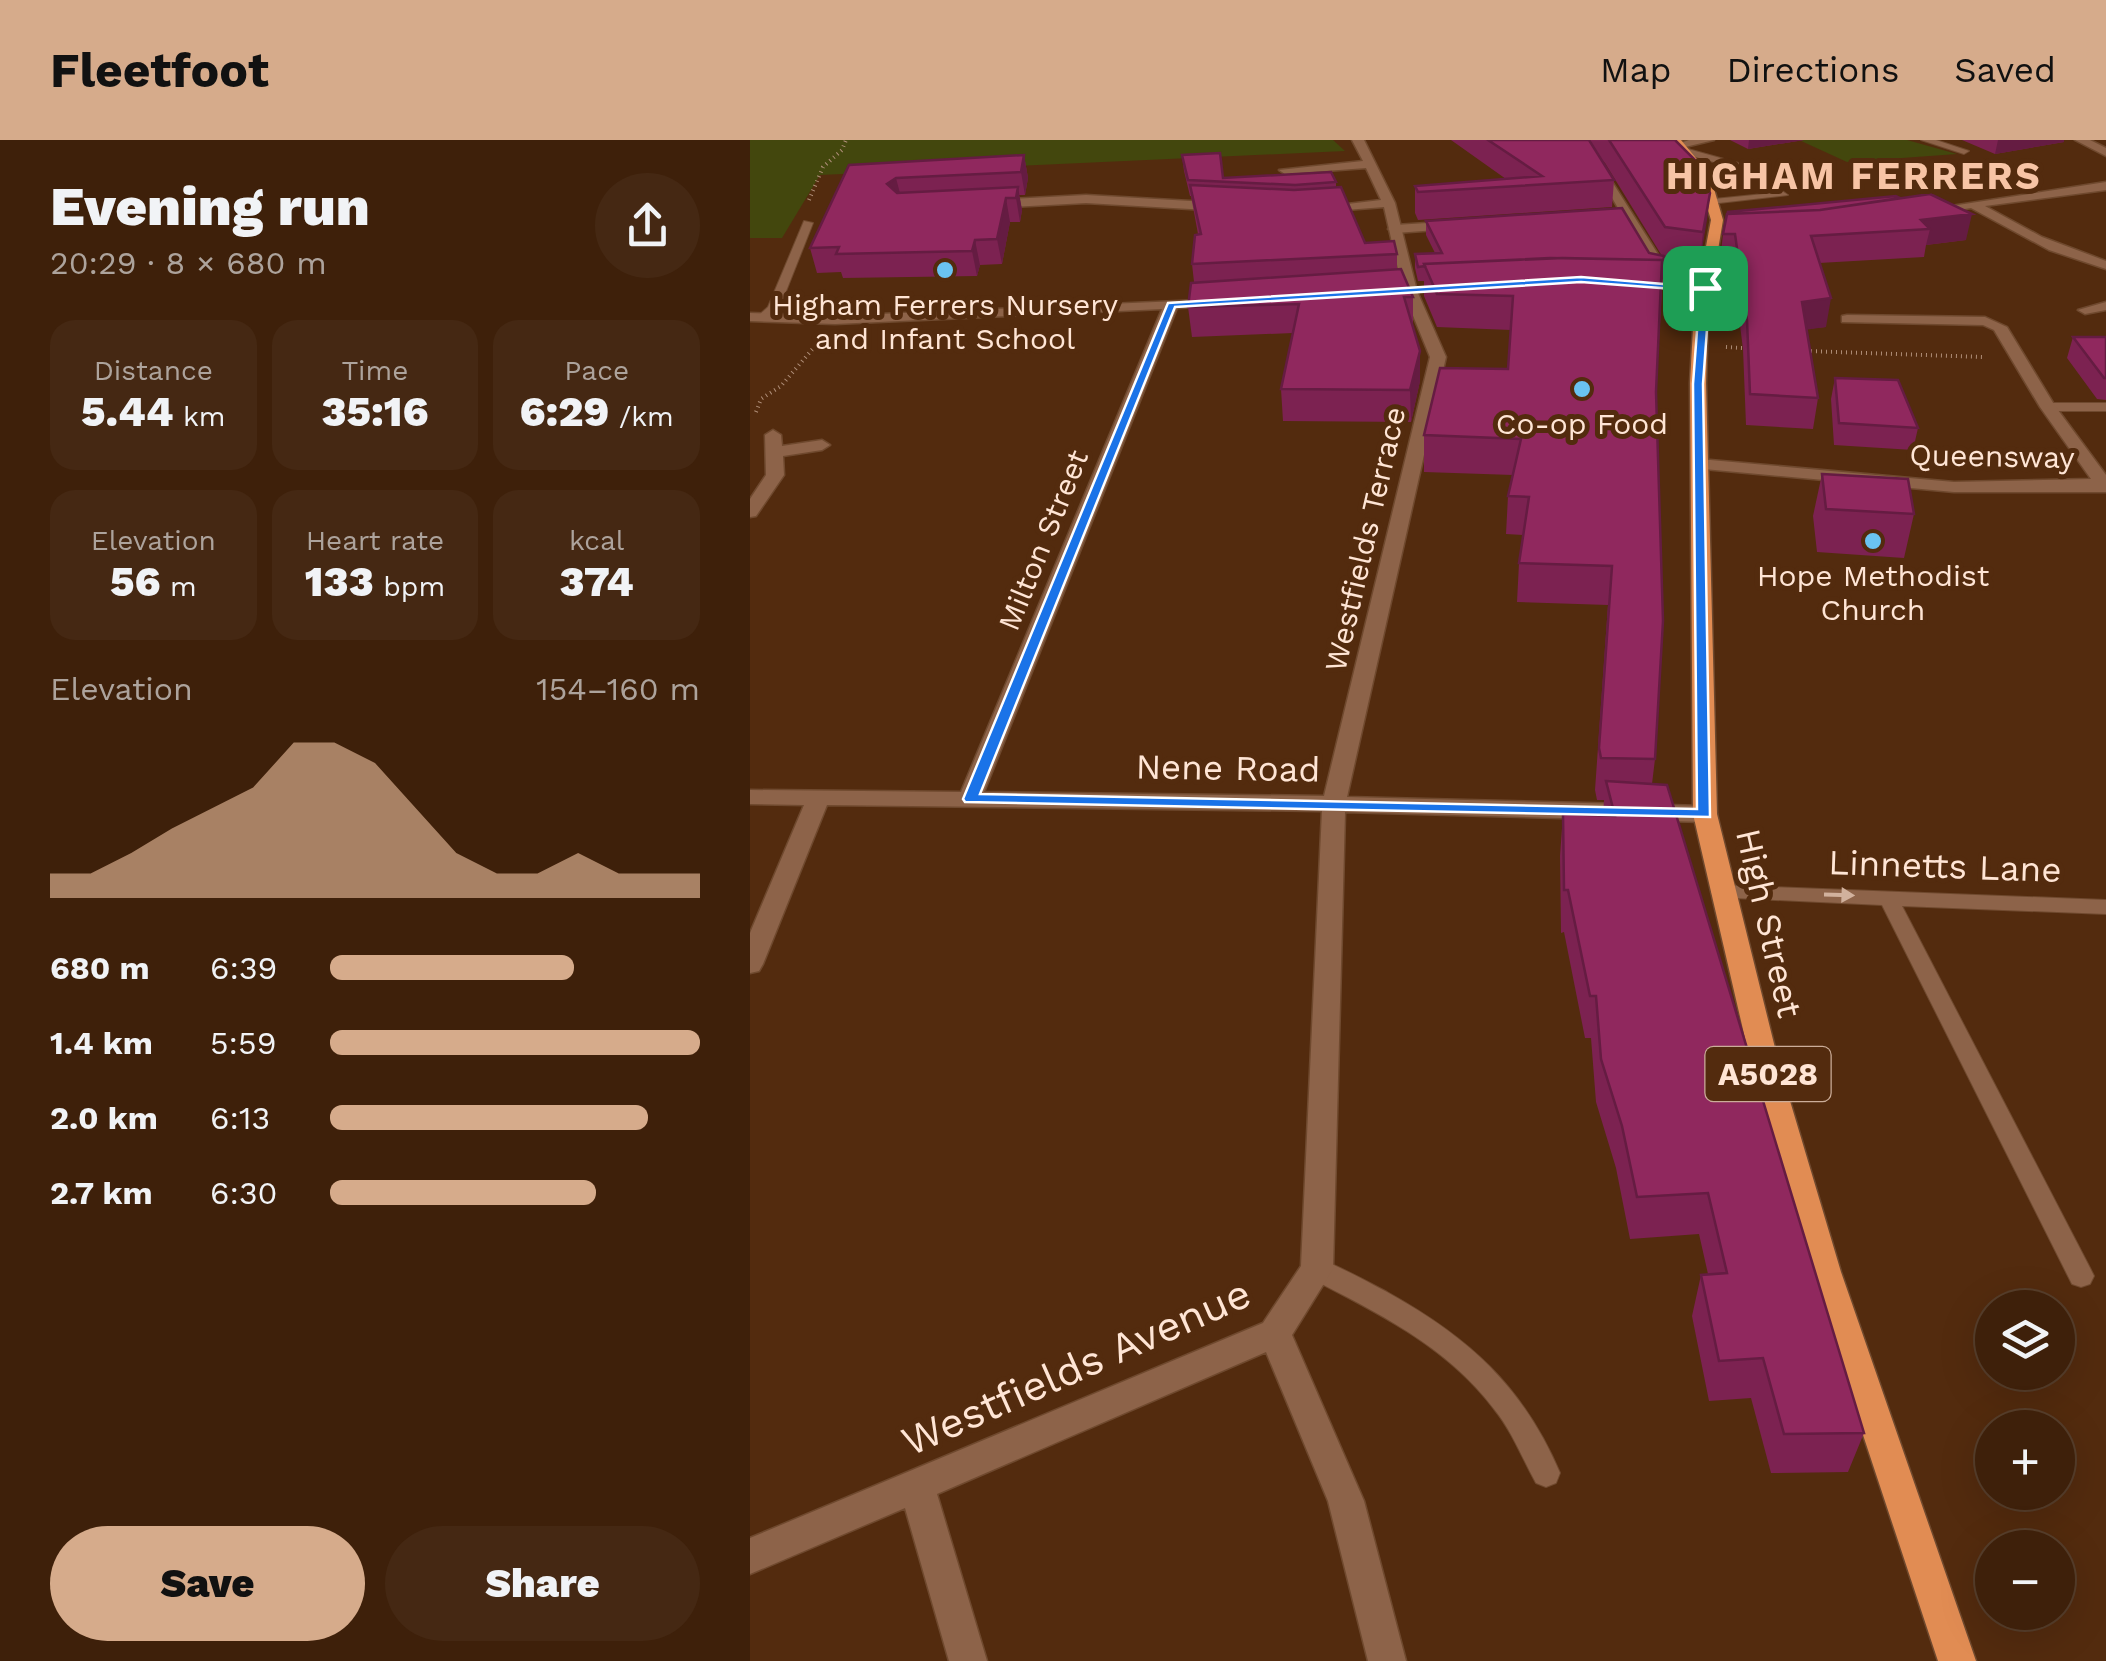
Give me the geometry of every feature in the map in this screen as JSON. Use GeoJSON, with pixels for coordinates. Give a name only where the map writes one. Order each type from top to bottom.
{"type":"FeatureCollection","features":[{"type":"Feature","properties":{"kind":"main road","name":"A5028"},"geometry":{"type":"LineString","coordinates":[[1681,145],[1704,176],[1714,202]]}},
{"type":"Feature","properties":{"kind":"main road","name":"High Street"},"geometry":{"type":"LineString","coordinates":[[1714,202],[1724,234],[1706,270],[1698,464],[1705,814],[1765,1064],[1825,1272],[1957,1661]]}},
{"type":"Feature","properties":{"kind":"street","name":"Westfields Terrace"},"geometry":{"type":"LineString","coordinates":[[1334,804],[1438,357],[1409,291],[1390,203],[1358,140]]}},
{"type":"Feature","properties":{"kind":"street"},"geometry":{"type":"LineString","coordinates":[[1681,145],[1708,140]]}},
{"type":"Feature","properties":{"kind":"street"},"geometry":{"type":"LineString","coordinates":[[2082,140],[2106,153]]}},
{"type":"Feature","properties":{"kind":"street"},"geometry":{"type":"LineString","coordinates":[[1588,155],[1610,181],[1624,214],[1656,262],[1706,270]]}},
{"type":"Feature","properties":{"kind":"street"},"geometry":{"type":"LineString","coordinates":[[1285,170],[1373,164]]}},
{"type":"Feature","properties":{"kind":"street"},"geometry":{"type":"LineString","coordinates":[[1902,214],[2106,186]]}},
{"type":"Feature","properties":{"kind":"street"},"geometry":{"type":"LineString","coordinates":[[975,205],[1086,200],[1242,208]]}},
{"type":"Feature","properties":{"kind":"street"},"geometry":{"type":"LineString","coordinates":[[1296,209],[1390,203]]}},
{"type":"Feature","properties":{"kind":"street"},"geometry":{"type":"LineString","coordinates":[[1974,205],[2038,242],[2069,256],[2106,265]]}},
{"type":"Feature","properties":{"kind":"street"},"geometry":{"type":"LineString","coordinates":[[1606,216],[1624,214]]}},
{"type":"Feature","properties":{"kind":"street"},"geometry":{"type":"LineString","coordinates":[[1396,229],[1472,224]]}},
{"type":"Feature","properties":{"kind":"street"},"geometry":{"type":"LineString","coordinates":[[1614,280],[1705,288]]}},
{"type":"Feature","properties":{"kind":"street"},"geometry":{"type":"LineString","coordinates":[[756,318],[834,320],[1231,301]]}},
{"type":"Feature","properties":{"kind":"street","name":"Milton Street"},"geometry":{"type":"LineString","coordinates":[[970,799],[1171,305]]}},
{"type":"Feature","properties":{"kind":"street"},"geometry":{"type":"LineString","coordinates":[[2085,310],[2106,306]]}},
{"type":"Feature","properties":{"kind":"street"},"geometry":{"type":"LineString","coordinates":[[1848,319],[1985,321],[2000,327],[2048,407],[2105,485]]}},
{"type":"Feature","properties":{"kind":"street"},"geometry":{"type":"LineString","coordinates":[[750,512],[775,475],[773,443],[822,444]]}},
{"type":"Feature","properties":{"kind":"street","name":"Queensway"},"geometry":{"type":"LineString","coordinates":[[1698,464],[1954,487],[2105,485]]}},
{"type":"Feature","properties":{"kind":"street","name":"Nene Road"},"geometry":{"type":"LineString","coordinates":[[750,797],[1334,804],[1705,814]]}},
{"type":"Feature","properties":{"kind":"street"},"geometry":{"type":"LineString","coordinates":[[750,964],[818,800]]}},
{"type":"Feature","properties":{"kind":"street","name":"Westfields Avenue"},"geometry":{"type":"LineString","coordinates":[[750,1556],[1276,1333],[1316,1269],[1334,804]]}},
{"type":"Feature","properties":{"kind":"street"},"geometry":{"type":"LineString","coordinates":[[1276,1333],[1346,1500],[1387,1661]]}},
{"type":"Feature","properties":{"kind":"street"},"geometry":{"type":"LineString","coordinates":[[916,1486],[968,1661]]}},
{"type":"Feature","properties":{"kind":"lane"},"geometry":{"type":"LineString","coordinates":[[1926,140],[1964,151]]}},
{"type":"Feature","properties":{"kind":"lane"},"geometry":{"type":"LineString","coordinates":[[1681,145],[1730,161],[1766,180],[1783,195],[1714,202]]}},
{"type":"Feature","properties":{"kind":"lane"},"geometry":{"type":"LineString","coordinates":[[756,318],[773,310],[808,223]]}},
{"type":"Feature","properties":{"kind":"lane"},"geometry":{"type":"LineString","coordinates":[[2048,407],[2106,407]]}},
{"type":"Feature","properties":{"kind":"lane","name":"Linnetts Lane"},"geometry":{"type":"LineString","coordinates":[[1721,892],[2106,908]]}},
{"type":"Feature","properties":{"kind":"lane"},"geometry":{"type":"LineString","coordinates":[[1888,896],[2081,1276]]}},
{"type":"Feature","properties":{"kind":"lane"},"geometry":{"type":"LineString","coordinates":[[1316,1269],[1392,1308],[1450,1346],[1502,1397],[1546,1473]]}},
{"type":"Feature","properties":{"kind":"path"},"geometry":{"type":"LineString","coordinates":[[808,223],[801,222],[823,167],[842,150],[846,140]]}},
{"type":"Feature","properties":{"kind":"path"},"geometry":{"type":"LineString","coordinates":[[773,443],[753,422],[760,398],[781,386],[834,320]]}},
{"type":"Feature","properties":{"kind":"path"},"geometry":{"type":"LineString","coordinates":[[1800,350],[2019,358]]}},
{"type":"Feature","properties":{"kind":"green space"},"geometry":{"type":"Polygon","coordinates":[[[750,140],[1333,140],[1345,151],[820,175],[782,238],[750,238],[750,140]]]}},
{"type":"Feature","properties":{"kind":"green space"},"geometry":{"type":"Polygon","coordinates":[[[1799,140],[1907,140],[1957,154],[1847,162],[1799,140]]]}},
{"type":"Feature","properties":{"kind":"building"},"geometry":{"type":"Polygon","coordinates":[[[1488,140],[1589,140],[1614,180],[1418,192],[1415,186],[1542,176],[1488,140]]]}},
{"type":"Feature","properties":{"kind":"building"},"geometry":{"type":"Polygon","coordinates":[[[1609,140],[1675,140],[1702,167],[1710,193],[1703,232],[1665,227],[1609,140]]]}},
{"type":"Feature","properties":{"kind":"building"},"geometry":{"type":"Polygon","coordinates":[[[1220,153],[1223,178],[1331,172],[1336,182],[1295,185],[1188,180],[1182,155],[1220,153]]]}},
{"type":"Feature","properties":{"kind":"building"},"geometry":{"type":"Polygon","coordinates":[[[1024,155],[1021,172],[896,178],[887,184],[897,193],[1018,187],[1016,198],[1006,198],[997,239],[975,240],[972,251],[836,254],[839,247],[810,248],[849,165],[1024,155]]]}},
{"type":"Feature","properties":{"kind":"building"},"geometry":{"type":"Polygon","coordinates":[[[1190,185],[1294,190],[1341,187],[1365,243],[1394,241],[1397,254],[1192,264],[1195,235],[1201,234],[1190,185]]]}},
{"type":"Feature","properties":{"kind":"building"},"geometry":{"type":"Polygon","coordinates":[[[1930,194],[1972,214],[1921,220],[1930,229],[1811,236],[1831,298],[1802,302],[1818,398],[1750,394],[1747,320],[1735,234],[1723,234],[1727,214],[1820,210],[1930,194]]]}},
{"type":"Feature","properties":{"kind":"building"},"geometry":{"type":"Polygon","coordinates":[[[1900,198],[1820,210],[1728,214],[1728,212],[1900,198]]]}},
{"type":"Feature","properties":{"kind":"building"},"geometry":{"type":"Polygon","coordinates":[[[1622,208],[1649,253],[1664,256],[1663,262],[1550,258],[1418,267],[1415,254],[1442,253],[1426,221],[1622,208]]]}},
{"type":"Feature","properties":{"kind":"building"},"geometry":{"type":"Polygon","coordinates":[[[1563,258],[1662,260],[1656,392],[1663,621],[1655,759],[1601,758],[1612,566],[1519,563],[1529,497],[1508,496],[1521,439],[1424,435],[1440,368],[1508,369],[1513,296],[1437,294],[1424,264],[1563,258]]]}},
{"type":"Feature","properties":{"kind":"building"},"geometry":{"type":"Polygon","coordinates":[[[1401,269],[1413,297],[1404,297],[1420,351],[1410,390],[1281,389],[1299,304],[1188,307],[1191,283],[1401,269]]]}},
{"type":"Feature","properties":{"kind":"building"},"geometry":{"type":"Polygon","coordinates":[[[2073,337],[2106,337],[2106,378],[2104,378],[2073,337]]]}},
{"type":"Feature","properties":{"kind":"building"},"geometry":{"type":"Polygon","coordinates":[[[1835,378],[1898,380],[1918,428],[1839,423],[1835,378]]]}},
{"type":"Feature","properties":{"kind":"building"},"geometry":{"type":"Polygon","coordinates":[[[1822,474],[1908,479],[1914,514],[1826,509],[1822,474]]]}},
{"type":"Feature","properties":{"kind":"building"},"geometry":{"type":"Polygon","coordinates":[[[1606,781],[1667,785],[1864,1433],[1784,1434],[1763,1358],[1719,1361],[1701,1275],[1727,1273],[1708,1193],[1637,1197],[1622,1126],[1601,1059],[1596,996],[1590,996],[1568,890],[1564,890],[1563,814],[1615,816],[1606,781]]]}},
{"type":"Feature","properties":{"kind":"place","name":"Higham Ferrers Nursery and Infant School"},"geometry":{"type":"Point","coordinates":[945,270]}},
{"type":"Feature","properties":{"kind":"place","name":"Co-op Food"},"geometry":{"type":"Point","coordinates":[1582,389]}},
{"type":"Feature","properties":{"kind":"place","name":"Hope Methodist Church"},"geometry":{"type":"Point","coordinates":[1873,541]}},
{"type":"Feature","properties":{"kind":"district","name":"HIGHAM FERRERS"},"geometry":{"type":"Point","coordinates":[1854,176]}},
{"type":"Feature","properties":{"kind":"route"},"geometry":{"type":"LineString","coordinates":[[1581,279],[1705,288],[1698,384],[1705,814],[970,799],[1171,305],[1581,279]]}}]}
